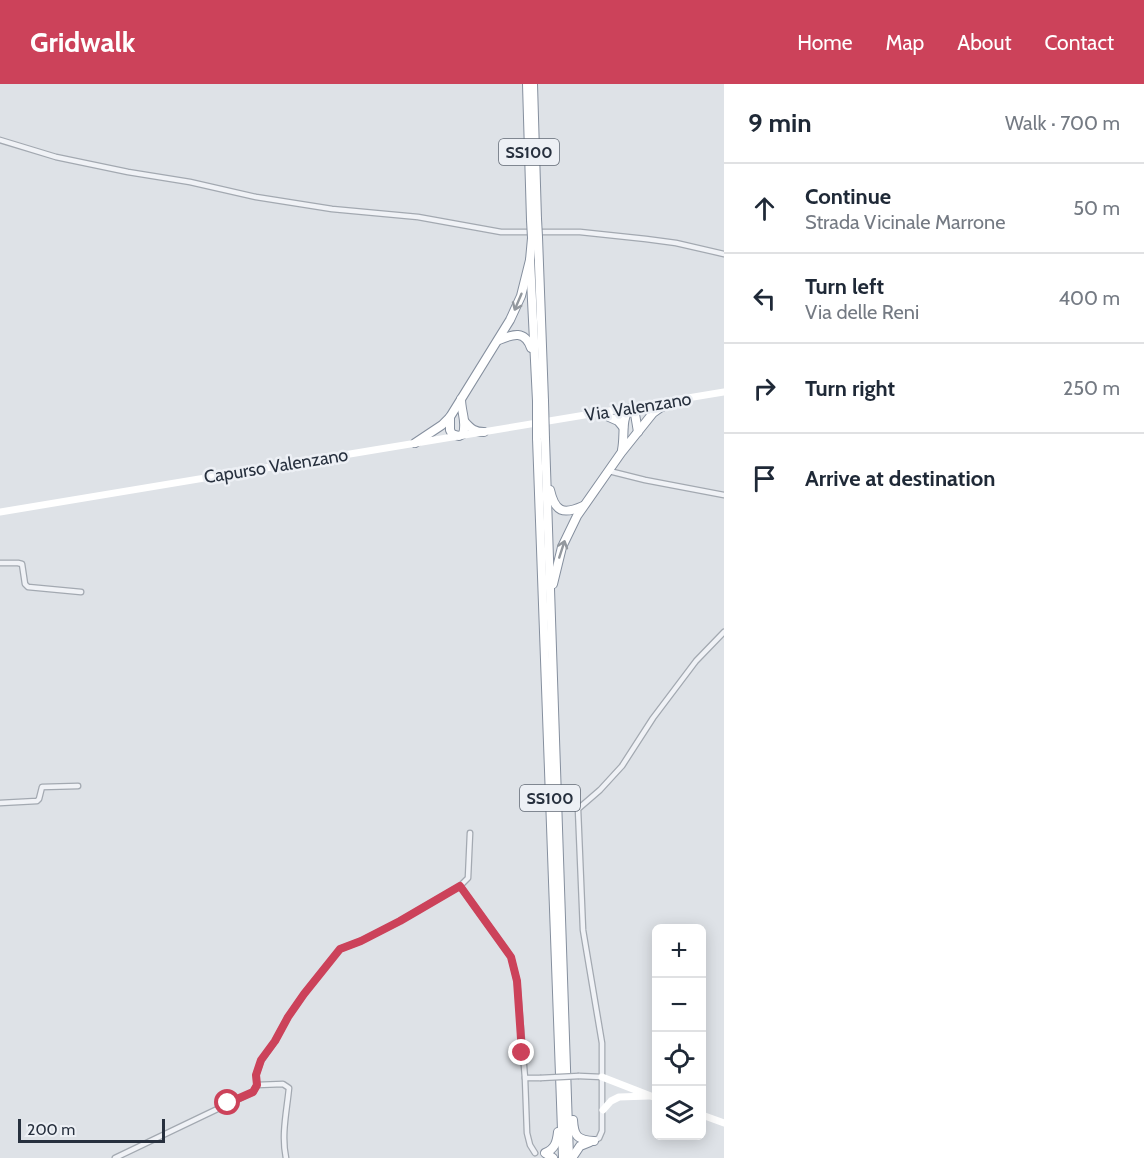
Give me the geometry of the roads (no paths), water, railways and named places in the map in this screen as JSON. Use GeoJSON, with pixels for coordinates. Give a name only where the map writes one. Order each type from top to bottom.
{"type":"FeatureCollection","features":[{"type":"Feature","properties":{"kind":"highway","name":"SS100"},"geometry":{"type":"LineString","coordinates":[[527,84],[535,237],[539,398]]}},
{"type":"Feature","properties":{"kind":"highway","name":"SS100"},"geometry":{"type":"LineString","coordinates":[[533,84],[534,220]]}},
{"type":"Feature","properties":{"kind":"highway","name":"SS100"},"geometry":{"type":"LineString","coordinates":[[415,443],[450,417],[498,341],[521,296],[535,237]]}},
{"type":"Feature","properties":{"kind":"highway","name":"SS100"},"geometry":{"type":"LineString","coordinates":[[530,260],[541,438],[563,1158]]}},
{"type":"Feature","properties":{"kind":"highway","name":"SS100"},"geometry":{"type":"LineString","coordinates":[[498,341],[512,334],[529,341],[534,386],[539,398]]}},
{"type":"Feature","properties":{"kind":"highway"},"geometry":{"type":"LineString","coordinates":[[461,398],[462,416],[465,422],[476,432],[484,432]]}},
{"type":"Feature","properties":{"kind":"highway","name":"SS100"},"geometry":{"type":"LineString","coordinates":[[550,596],[564,542],[571,526],[621,453],[653,413],[674,401]]}},
{"type":"Feature","properties":{"kind":"highway","name":"SS100"},"geometry":{"type":"LineString","coordinates":[[621,453],[623,427],[629,408]]}},
{"type":"Feature","properties":{"kind":"highway"},"geometry":{"type":"LineString","coordinates":[[629,408],[635,414],[638,432]]}},
{"type":"Feature","properties":{"kind":"highway"},"geometry":{"type":"LineString","coordinates":[[600,413],[618,421],[623,427]]}},
{"type":"Feature","properties":{"kind":"highway"},"geometry":{"type":"LineString","coordinates":[[450,417],[452,434],[459,436],[463,434],[465,422]]}},
{"type":"Feature","properties":{"kind":"highway","name":"SS100"},"geometry":{"type":"LineString","coordinates":[[541,438],[545,455],[570,1158]]}},
{"type":"Feature","properties":{"kind":"highway"},"geometry":{"type":"LineString","coordinates":[[545,455],[554,504],[558,509],[565,511],[573,511],[584,506]]}},
{"type":"Feature","properties":{"kind":"highway","name":"SS100"},"geometry":{"type":"LineString","coordinates":[[567,1098],[578,1138],[594,1141]]}},
{"type":"Feature","properties":{"kind":"highway","name":"SS100"},"geometry":{"type":"LineString","coordinates":[[549,1156],[556,1144],[561,1111]]}},
{"type":"Feature","properties":{"kind":"highway","name":"SS100"},"geometry":{"type":"LineString","coordinates":[[570,1158],[580,1146],[594,1141]]}},
{"type":"Feature","properties":{"kind":"street"},"geometry":{"type":"LineString","coordinates":[[0,140],[56,157],[128,172],[332,209],[418,217],[501,232],[580,232],[646,239],[724,254]]}},
{"type":"Feature","properties":{"kind":"street","name":"Via Valenzano"},"geometry":{"type":"LineString","coordinates":[[552,421],[724,392]]}},
{"type":"Feature","properties":{"kind":"street","name":"Capurso Valenzano"},"geometry":{"type":"LineString","coordinates":[[0,512],[552,421]]}},
{"type":"Feature","properties":{"kind":"street"},"geometry":{"type":"LineString","coordinates":[[609,471],[724,495]]}},
{"type":"Feature","properties":{"kind":"street"},"geometry":{"type":"LineString","coordinates":[[0,563],[22,564],[25,584],[28,587],[81,592]]}},
{"type":"Feature","properties":{"kind":"street"},"geometry":{"type":"LineString","coordinates":[[594,1141],[599,1138],[602,1131],[602,1043],[582,930],[578,809],[622,766],[653,718],[696,661],[724,632]]}},
{"type":"Feature","properties":{"kind":"street"},"geometry":{"type":"LineString","coordinates":[[0,803],[36,801],[39,799],[42,787],[78,786]]}},
{"type":"Feature","properties":{"kind":"street"},"geometry":{"type":"LineString","coordinates":[[115,1158],[253,1092],[257,1085],[256,1075],[261,1060],[299,1000],[340,949],[400,921],[460,886],[468,878],[470,833]]}},
{"type":"Feature","properties":{"kind":"street"},"geometry":{"type":"LineString","coordinates":[[460,886],[511,957],[517,981],[527,1133],[535,1153],[549,1156]]}},
{"type":"Feature","properties":{"kind":"street"},"geometry":{"type":"LineString","coordinates":[[525,1078],[602,1077],[652,1096]]}},
{"type":"Feature","properties":{"kind":"street"},"geometry":{"type":"LineString","coordinates":[[257,1085],[283,1084],[289,1088],[284,1132],[286,1158]]}},
{"type":"Feature","properties":{"kind":"street"},"geometry":{"type":"LineString","coordinates":[[603,1110],[610,1101],[619,1097],[652,1097]]}},
{"type":"Feature","properties":{"kind":"street"},"geometry":{"type":"LineString","coordinates":[[706,1116],[724,1123]]}},
{"type":"Feature","properties":{"kind":"street"},"geometry":{"type":"LineString","coordinates":[[530,1158],[535,1153]]}}]}
